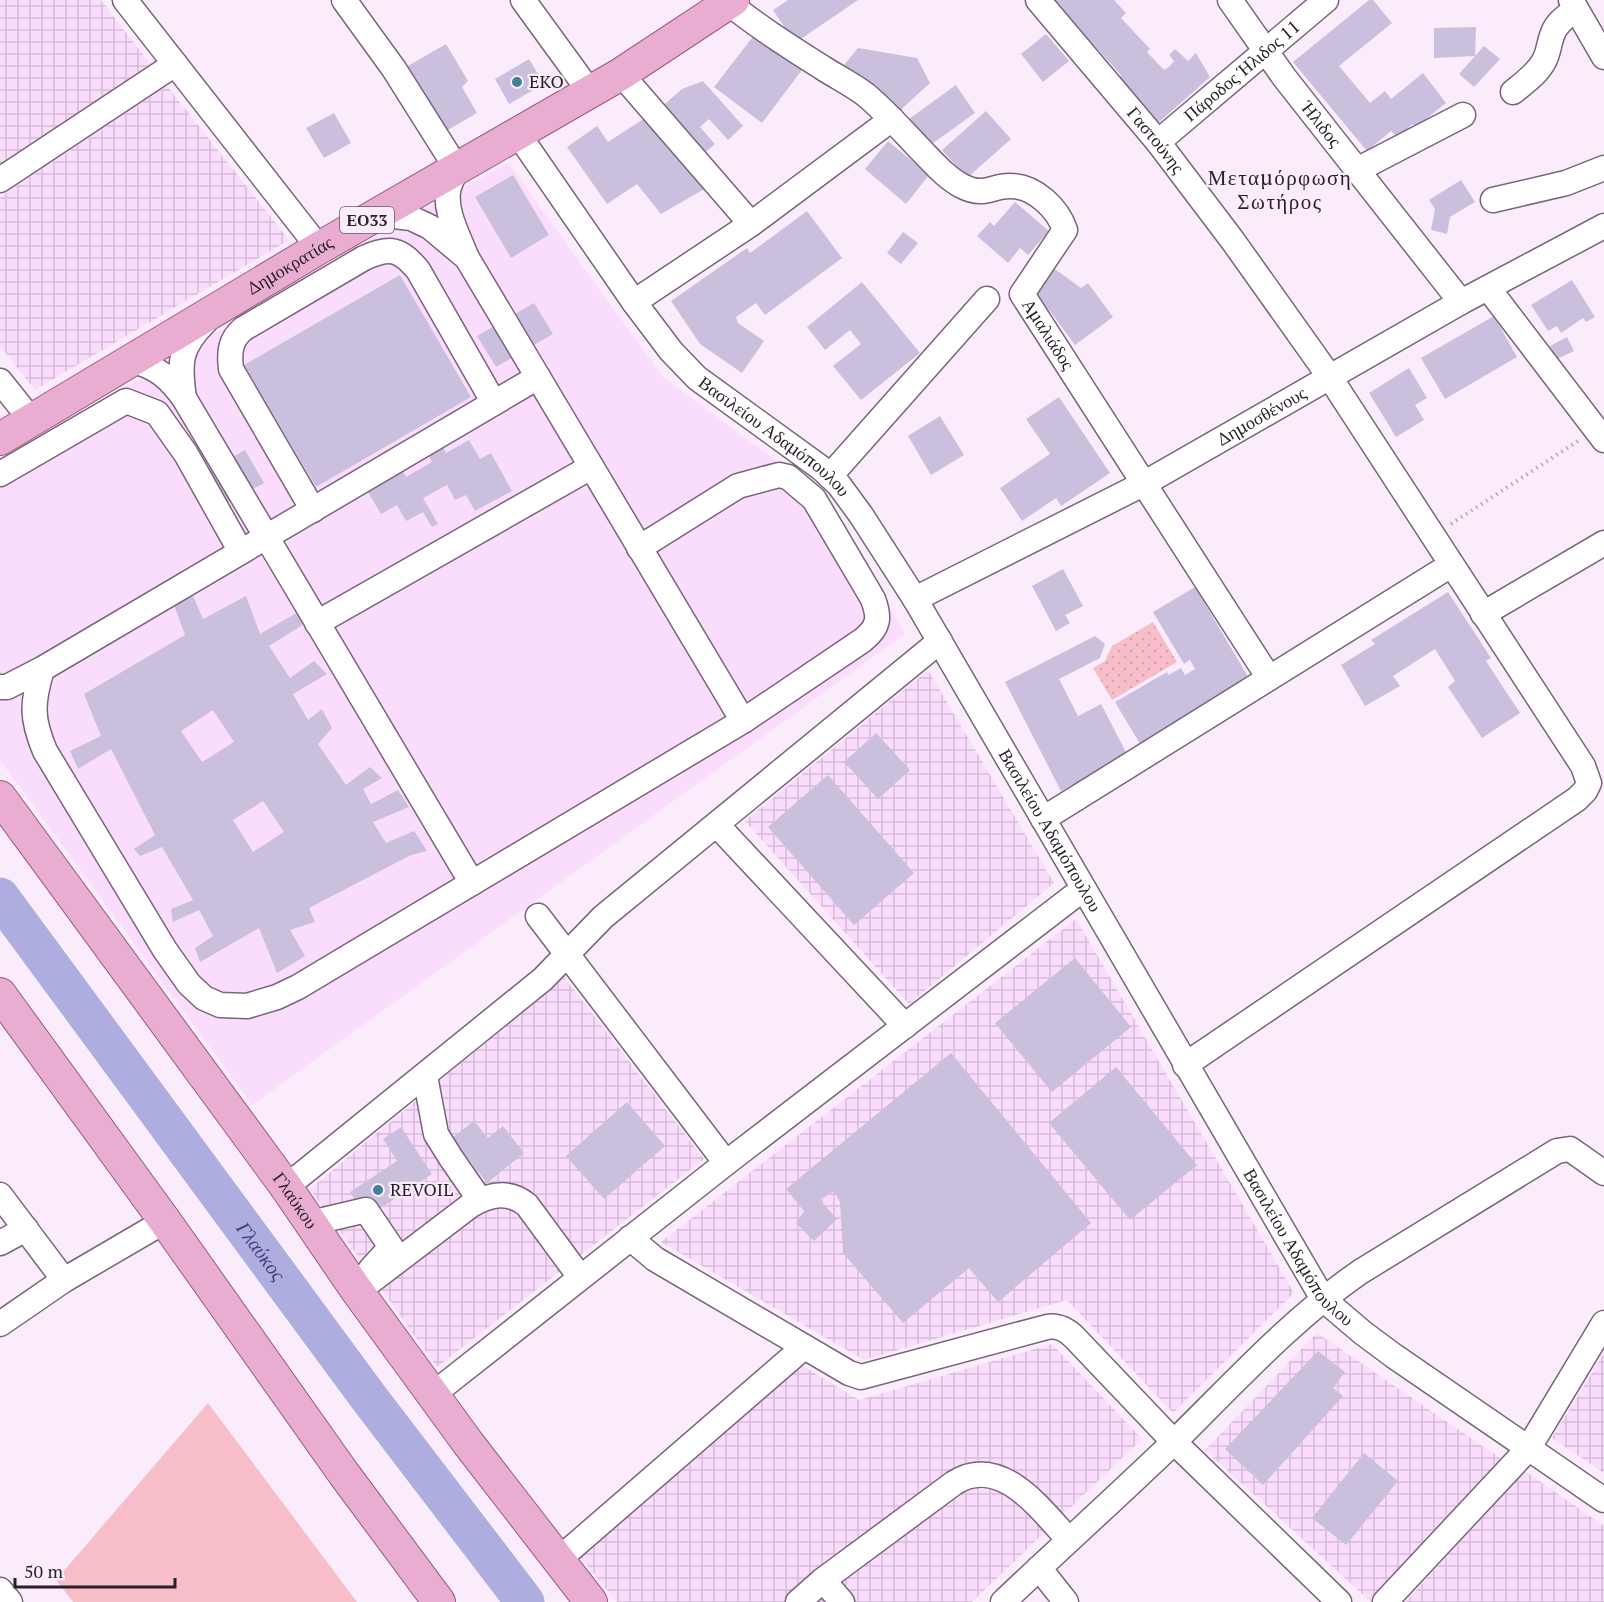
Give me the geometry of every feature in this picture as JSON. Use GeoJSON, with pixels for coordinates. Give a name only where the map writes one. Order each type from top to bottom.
{"type":"FeatureCollection","features":[{"type":"Feature","properties":{"kind":"main road","name":"Δημοκρατίας"},"geometry":{"type":"LineString","coordinates":[[0,439],[320,248],[621,74],[729,1]]}},
{"type":"Feature","properties":{"kind":"main road","name":"Γλαύκου"},"geometry":{"type":"LineString","coordinates":[[0,797],[286,1187],[432,1395],[591,1602]]}},
{"type":"Feature","properties":{"kind":"main road"},"geometry":{"type":"LineString","coordinates":[[0,994],[165,1221],[344,1474],[439,1602]]}},
{"type":"Feature","properties":{"kind":"street"},"geometry":{"type":"LineString","coordinates":[[125,0],[320,248]]}},
{"type":"Feature","properties":{"kind":"street"},"geometry":{"type":"LineString","coordinates":[[344,0],[394,69],[457,169],[449,187],[448,201],[452,220],[467,258],[743,721]]}},
{"type":"Feature","properties":{"kind":"street"},"geometry":{"type":"LineString","coordinates":[[523,0],[590,92]]}},
{"type":"Feature","properties":{"kind":"street","name":"Γαστούνης"},"geometry":{"type":"LineString","coordinates":[[1038,0],[1158,142],[1217,219],[1329,376],[1583,766],[1589,783],[1577,799],[1185,1065]]}},
{"type":"Feature","properties":{"kind":"street","name":"Ήλιδος"},"geometry":{"type":"LineString","coordinates":[[1230,0],[1265,52],[1461,302]]}},
{"type":"Feature","properties":{"kind":"street","name":"Πάροδος Ήλιδος 11"},"geometry":{"type":"LineString","coordinates":[[1158,142],[1326,0]]}},
{"type":"Feature","properties":{"kind":"street","name":"Αμαλιάδος"},"geometry":{"type":"LineString","coordinates":[[729,1],[793,48],[863,93],[892,119],[940,170],[961,186],[986,191],[1004,186],[1020,187],[1032,192],[1058,214],[1065,230],[1022,294],[1269,678]]}},
{"type":"Feature","properties":{"kind":"street"},"geometry":{"type":"LineString","coordinates":[[1513,92],[1541,66],[1553,31],[1574,4],[1604,57]]}},
{"type":"Feature","properties":{"kind":"street"},"geometry":{"type":"LineString","coordinates":[[0,180],[175,64]]}},
{"type":"Feature","properties":{"kind":"street"},"geometry":{"type":"LineString","coordinates":[[621,74],[751,224]]}},
{"type":"Feature","properties":{"kind":"street"},"geometry":{"type":"LineString","coordinates":[[1357,170],[1462,115]]}},
{"type":"Feature","properties":{"kind":"street"},"geometry":{"type":"LineString","coordinates":[[634,302],[751,224],[892,119]]}},
{"type":"Feature","properties":{"kind":"street","name":"Βασιλείου Αδαμόπουλου"},"geometry":{"type":"LineString","coordinates":[[518,134],[634,302],[687,369],[811,459],[830,476],[861,515],[940,641],[1323,1299],[1394,1356],[1604,1500]]}},
{"type":"Feature","properties":{"kind":"street"},"geometry":{"type":"LineString","coordinates":[[1493,200],[1566,183],[1604,168]]}},
{"type":"Feature","properties":{"kind":"street"},"geometry":{"type":"LineString","coordinates":[[378,214],[411,218],[430,227],[467,258]]}},
{"type":"Feature","properties":{"kind":"street","name":"Δημοσθένους"},"geometry":{"type":"LineString","coordinates":[[915,599],[1145,483],[1461,302],[1604,226]]}},
{"type":"Feature","properties":{"kind":"street"},"geometry":{"type":"LineString","coordinates":[[313,510],[231,369],[229,356],[236,335],[243,329],[374,253],[390,250],[405,255],[418,270],[494,403]]}},
{"type":"Feature","properties":{"kind":"street"},"geometry":{"type":"LineString","coordinates":[[1488,288],[1600,435]]}},
{"type":"Feature","properties":{"kind":"street"},"geometry":{"type":"LineString","coordinates":[[830,476],[987,299]]}},
{"type":"Feature","properties":{"kind":"street"},"geometry":{"type":"LineString","coordinates":[[184,398],[182,355],[186,346],[202,326],[225,305]]}},
{"type":"Feature","properties":{"kind":"street"},"geometry":{"type":"LineString","coordinates":[[132,361],[145,363],[158,369],[174,384],[184,398],[472,883]]}},
{"type":"Feature","properties":{"kind":"street"},"geometry":{"type":"LineString","coordinates":[[0,687],[7,687],[42,669],[538,377]]}},
{"type":"Feature","properties":{"kind":"street"},"geometry":{"type":"LineString","coordinates":[[0,381],[32,421]]}},
{"type":"Feature","properties":{"kind":"street"},"geometry":{"type":"LineString","coordinates":[[0,474],[126,401],[157,413],[186,454],[241,552]]}},
{"type":"Feature","properties":{"kind":"street"},"geometry":{"type":"LineString","coordinates":[[317,623],[591,467]]}},
{"type":"Feature","properties":{"kind":"street"},"geometry":{"type":"LineString","coordinates":[[42,669],[34,694],[33,712],[36,729],[45,751],[165,950],[189,984],[204,998],[220,1005],[247,1006],[278,997],[298,987],[743,721],[863,640],[877,626],[879,616],[873,599],[820,509],[806,491],[788,477],[779,475],[746,482],[639,548]]}},
{"type":"Feature","properties":{"kind":"street"},"geometry":{"type":"LineString","coordinates":[[1483,614],[1604,543]]}},
{"type":"Feature","properties":{"kind":"street"},"geometry":{"type":"LineString","coordinates":[[1043,819],[1451,565]]}},
{"type":"Feature","properties":{"kind":"street"},"geometry":{"type":"LineString","coordinates":[[286,1187],[543,979],[603,917],[940,641]]}},
{"type":"Feature","properties":{"kind":"street"},"geometry":{"type":"LineString","coordinates":[[717,825],[905,1026]]}},
{"type":"Feature","properties":{"kind":"street"},"geometry":{"type":"LineString","coordinates":[[432,1395],[726,1163],[1083,888]]}},
{"type":"Feature","properties":{"kind":"street"},"geometry":{"type":"LineString","coordinates":[[538,916],[726,1163]]}},
{"type":"Feature","properties":{"kind":"street"},"geometry":{"type":"LineString","coordinates":[[424,1076],[436,1134],[480,1200]]}},
{"type":"Feature","properties":{"kind":"street"},"geometry":{"type":"LineString","coordinates":[[1003,1602],[1174,1442],[1278,1338],[1323,1299],[1360,1272],[1557,1151],[1570,1149],[1604,1173]]}},
{"type":"Feature","properties":{"kind":"street"},"geometry":{"type":"LineString","coordinates":[[0,1195],[64,1280]]}},
{"type":"Feature","properties":{"kind":"street"},"geometry":{"type":"LineString","coordinates":[[356,1289],[480,1200],[501,1195],[518,1198],[533,1212],[580,1277]]}},
{"type":"Feature","properties":{"kind":"street"},"geometry":{"type":"LineString","coordinates":[[311,1223],[366,1210],[391,1247],[356,1289]]}},
{"type":"Feature","properties":{"kind":"street"},"geometry":{"type":"LineString","coordinates":[[0,1324],[64,1280],[165,1221]]}},
{"type":"Feature","properties":{"kind":"street"},"geometry":{"type":"LineString","coordinates":[[0,1243],[26,1229]]}},
{"type":"Feature","properties":{"kind":"street"},"geometry":{"type":"LineString","coordinates":[[630,1238],[664,1265],[849,1373],[865,1377],[1047,1327],[1059,1327],[1075,1338],[1174,1442],[1339,1602]]}},
{"type":"Feature","properties":{"kind":"street"},"geometry":{"type":"LineString","coordinates":[[1385,1602],[1528,1449],[1604,1323]]}},
{"type":"Feature","properties":{"kind":"street"},"geometry":{"type":"LineString","coordinates":[[558,1560],[804,1347]]}},
{"type":"Feature","properties":{"kind":"street"},"geometry":{"type":"LineString","coordinates":[[798,1602],[954,1483],[971,1476],[992,1476],[1015,1486],[1026,1494],[1069,1540]]}},
{"type":"Feature","properties":{"kind":"street"},"geometry":{"type":"LineString","coordinates":[[1039,1568],[1066,1602]]}},
{"type":"Feature","properties":{"kind":"street"},"geometry":{"type":"LineString","coordinates":[[823,1581],[842,1602]]}},
{"type":"Feature","properties":{"kind":"street"},"geometry":{"type":"LineString","coordinates":[[0,1590],[10,1602]]}},
{"type":"Feature","properties":{"kind":"path"},"geometry":{"type":"LineString","coordinates":[[1433,536],[1600,435]]}},
{"type":"Feature","properties":{"kind":"shaded area"},"geometry":{"type":"Polygon","coordinates":[[[0,0],[101,0],[150,64],[0,165],[0,0]]]}},
{"type":"Feature","properties":{"kind":"shaded area"},"geometry":{"type":"Polygon","coordinates":[[[167,86],[289,240],[35,390],[0,346],[0,197],[167,86]]]}},
{"type":"Feature","properties":{"kind":"shaded area"},"geometry":{"type":"Polygon","coordinates":[[[508,163],[663,377],[817,491],[905,634],[252,1105],[0,760],[0,463],[380,234],[508,163]]]}},
{"type":"Feature","properties":{"kind":"shaded area"},"geometry":{"type":"Polygon","coordinates":[[[1153,622],[1177,662],[1112,700],[1093,668],[1105,661],[1112,646],[1153,622]]]}},
{"type":"Feature","properties":{"kind":"shaded area"},"geometry":{"type":"Polygon","coordinates":[[[928,670],[1054,883],[909,1004],[745,821],[928,670]]]}},
{"type":"Feature","properties":{"kind":"shaded area"},"geometry":{"type":"Polygon","coordinates":[[[1076,919],[1294,1293],[1173,1413],[1067,1300],[864,1360],[661,1242],[1076,919]]]}},
{"type":"Feature","properties":{"kind":"shaded area"},"geometry":{"type":"Polygon","coordinates":[[[564,977],[704,1159],[437,1367],[310,1189],[564,977]]]}},
{"type":"Feature","properties":{"kind":"shaded area"},"geometry":{"type":"Polygon","coordinates":[[[1317,1333],[1503,1460],[1371,1602],[1205,1450],[1317,1333]]]}},
{"type":"Feature","properties":{"kind":"shaded area"},"geometry":{"type":"Polygon","coordinates":[[[1052,1344],[1142,1439],[972,1602],[617,1602],[578,1554],[798,1363],[859,1400],[1052,1344]]]}},
{"type":"Feature","properties":{"kind":"shaded area"},"geometry":{"type":"Polygon","coordinates":[[[1604,1353],[1604,1473],[1552,1438],[1604,1353]]]}},
{"type":"Feature","properties":{"kind":"shaded area"},"geometry":{"type":"Polygon","coordinates":[[[208,1403],[357,1602],[73,1602],[56,1580],[208,1403]]]}},
{"type":"Feature","properties":{"kind":"shaded area"},"geometry":{"type":"Polygon","coordinates":[[[1525,1471],[1604,1526],[1604,1602],[1405,1602],[1525,1471]]]}},
{"type":"Feature","properties":{"kind":"building"},"geometry":{"type":"Polygon","coordinates":[[[788,0],[858,0],[795,43],[773,10],[788,0]]]}},
{"type":"Feature","properties":{"kind":"building"},"geometry":{"type":"Polygon","coordinates":[[[1052,0],[1114,0],[1126,13],[1121,18],[1150,49],[1147,52],[1164,70],[1174,61],[1169,55],[1175,49],[1188,61],[1196,53],[1210,77],[1158,123],[1118,79],[1121,75],[1092,43],[1088,46],[1052,0]]]}},
{"type":"Feature","properties":{"kind":"building"},"geometry":{"type":"Polygon","coordinates":[[[1369,0],[1373,0],[1392,23],[1339,66],[1370,103],[1385,91],[1391,99],[1423,73],[1446,103],[1416,127],[1413,124],[1397,137],[1391,131],[1367,151],[1293,62],[1369,0]]]}},
{"type":"Feature","properties":{"kind":"building"},"geometry":{"type":"Polygon","coordinates":[[[1476,27],[1475,56],[1434,58],[1434,28],[1476,27]]]}},
{"type":"Feature","properties":{"kind":"building"},"geometry":{"type":"Polygon","coordinates":[[[755,34],[802,70],[762,123],[714,87],[755,34]]]}},
{"type":"Feature","properties":{"kind":"building"},"geometry":{"type":"Polygon","coordinates":[[[1046,34],[1069,61],[1043,82],[1021,54],[1046,34]]]}},
{"type":"Feature","properties":{"kind":"building"},"geometry":{"type":"Polygon","coordinates":[[[446,44],[468,81],[462,87],[477,113],[446,131],[406,67],[446,44]]]}},
{"type":"Feature","properties":{"kind":"building"},"geometry":{"type":"Polygon","coordinates":[[[1484,46],[1500,59],[1474,87],[1459,74],[1484,46]]]}},
{"type":"Feature","properties":{"kind":"building"},"geometry":{"type":"Polygon","coordinates":[[[858,48],[917,58],[930,83],[894,116],[840,70],[858,48]]]}},
{"type":"Feature","properties":{"kind":"building"},"geometry":{"type":"Polygon","coordinates":[[[529,59],[544,84],[509,104],[495,79],[529,59]]]}},
{"type":"Feature","properties":{"kind":"building"},"geometry":{"type":"Polygon","coordinates":[[[703,81],[743,126],[728,140],[709,119],[700,127],[715,144],[701,156],[659,109],[682,89],[703,81]]]}},
{"type":"Feature","properties":{"kind":"building"},"geometry":{"type":"Polygon","coordinates":[[[956,85],[975,113],[929,146],[909,119],[956,85]]]}},
{"type":"Feature","properties":{"kind":"building"},"geometry":{"type":"Polygon","coordinates":[[[986,111],[1011,139],[967,178],[942,150],[986,111]]]}},
{"type":"Feature","properties":{"kind":"building"},"geometry":{"type":"Polygon","coordinates":[[[334,113],[351,143],[324,158],[306,128],[334,113]]]}},
{"type":"Feature","properties":{"kind":"building"},"geometry":{"type":"Polygon","coordinates":[[[648,116],[708,187],[661,214],[637,184],[607,204],[567,147],[597,126],[608,142],[648,116]]]}},
{"type":"Feature","properties":{"kind":"building"},"geometry":{"type":"Polygon","coordinates":[[[888,141],[929,175],[906,204],[865,169],[888,141]]]}},
{"type":"Feature","properties":{"kind":"building"},"geometry":{"type":"Polygon","coordinates":[[[513,175],[549,235],[511,258],[475,197],[513,175]]]}},
{"type":"Feature","properties":{"kind":"building"},"geometry":{"type":"Polygon","coordinates":[[[1461,180],[1475,202],[1450,217],[1447,234],[1431,230],[1435,209],[1429,200],[1461,180]]]}},
{"type":"Feature","properties":{"kind":"building"},"geometry":{"type":"Polygon","coordinates":[[[1015,202],[1049,231],[1028,255],[1020,248],[1008,263],[977,236],[990,222],[994,226],[1015,202]]]}},
{"type":"Feature","properties":{"kind":"building"},"geometry":{"type":"Polygon","coordinates":[[[807,211],[842,258],[765,315],[756,303],[736,317],[738,323],[764,341],[742,373],[700,344],[671,301],[747,248],[750,253],[807,211]]]}},
{"type":"Feature","properties":{"kind":"building"},"geometry":{"type":"Polygon","coordinates":[[[903,232],[918,243],[901,264],[887,253],[903,232]]]}},
{"type":"Feature","properties":{"kind":"building"},"geometry":{"type":"Polygon","coordinates":[[[1048,264],[1081,288],[1088,283],[1113,317],[1075,345],[1050,311],[1038,304],[1035,282],[1048,264]]]}},
{"type":"Feature","properties":{"kind":"building"},"geometry":{"type":"Polygon","coordinates":[[[400,275],[471,397],[316,487],[244,365],[400,275]]]}},
{"type":"Feature","properties":{"kind":"building"},"geometry":{"type":"Polygon","coordinates":[[[1572,280],[1595,317],[1586,322],[1583,318],[1561,333],[1557,326],[1548,331],[1531,305],[1572,280]]]}},
{"type":"Feature","properties":{"kind":"building"},"geometry":{"type":"Polygon","coordinates":[[[862,282],[920,353],[861,400],[833,366],[861,344],[850,330],[825,350],[807,327],[862,282]]]}},
{"type":"Feature","properties":{"kind":"building"},"geometry":{"type":"Polygon","coordinates":[[[534,303],[553,334],[496,367],[477,336],[534,303]]]}},
{"type":"Feature","properties":{"kind":"building"},"geometry":{"type":"Polygon","coordinates":[[[1494,316],[1517,357],[1445,399],[1421,358],[1494,316]]]}},
{"type":"Feature","properties":{"kind":"building"},"geometry":{"type":"Polygon","coordinates":[[[1567,337],[1574,351],[1557,359],[1550,346],[1567,337]]]}},
{"type":"Feature","properties":{"kind":"building"},"geometry":{"type":"Polygon","coordinates":[[[1409,368],[1427,398],[1415,405],[1424,420],[1396,437],[1369,393],[1409,368]]]}},
{"type":"Feature","properties":{"kind":"building"},"geometry":{"type":"Polygon","coordinates":[[[1059,397],[1110,473],[1061,506],[1056,498],[1022,521],[1000,488],[1050,454],[1026,419],[1059,397]]]}},
{"type":"Feature","properties":{"kind":"building"},"geometry":{"type":"Polygon","coordinates":[[[940,416],[964,455],[931,475],[908,436],[940,416]]]}},
{"type":"Feature","properties":{"kind":"building"},"geometry":{"type":"Polygon","coordinates":[[[469,440],[480,459],[491,453],[512,491],[475,511],[466,495],[455,500],[447,485],[423,498],[438,524],[432,527],[423,512],[406,521],[397,505],[381,514],[365,487],[400,467],[406,477],[432,462],[425,450],[440,442],[446,453],[469,440]]]}},
{"type":"Feature","properties":{"kind":"building"},"geometry":{"type":"Polygon","coordinates":[[[245,450],[264,483],[220,507],[202,474],[245,450]]]}},
{"type":"Feature","properties":{"kind":"building"},"geometry":{"type":"Polygon","coordinates":[[[1063,569],[1083,606],[1065,615],[1070,623],[1056,631],[1032,586],[1063,569]]]}},
{"type":"Feature","properties":{"kind":"building"},"geometry":{"type":"Polygon","coordinates":[[[1195,587],[1253,685],[1143,749],[1115,702],[1167,672],[1168,675],[1181,668],[1185,675],[1195,669],[1190,660],[1184,664],[1153,612],[1195,587]]]}},
{"type":"Feature","properties":{"kind":"building"},"geometry":{"type":"Polygon","coordinates":[[[1448,592],[1491,658],[1486,661],[1520,713],[1482,738],[1448,687],[1455,681],[1435,649],[1393,676],[1400,686],[1365,706],[1341,665],[1375,644],[1371,640],[1448,592]]]}},
{"type":"Feature","properties":{"kind":"building"},"geometry":{"type":"Polygon","coordinates":[[[193,596],[203,619],[246,596],[260,634],[300,611],[304,624],[269,646],[290,678],[314,661],[327,674],[293,694],[308,720],[322,709],[332,728],[318,744],[346,785],[370,767],[382,778],[363,789],[371,804],[398,790],[409,807],[373,822],[386,843],[414,831],[427,851],[411,855],[309,908],[315,922],[290,930],[305,956],[277,973],[259,928],[200,962],[195,948],[213,936],[199,910],[173,922],[171,909],[193,900],[162,847],[140,856],[134,849],[155,835],[111,749],[78,769],[70,751],[101,736],[84,694],[185,635],[173,602],[193,596]],[[213,710],[181,731],[202,762],[234,742],[213,710]],[[263,801],[233,820],[253,852],[284,832],[263,801]]]}},
{"type":"Feature","properties":{"kind":"building"},"geometry":{"type":"Polygon","coordinates":[[[1095,636],[1105,644],[1100,658],[1059,679],[1078,716],[1101,704],[1128,756],[1061,791],[1005,682],[1095,636]]]}},
{"type":"Feature","properties":{"kind":"building"},"geometry":{"type":"Polygon","coordinates":[[[876,733],[910,770],[878,799],[844,762],[876,733]]]}},
{"type":"Feature","properties":{"kind":"building"},"geometry":{"type":"Polygon","coordinates":[[[828,775],[914,873],[854,925],[768,827],[828,775]]]}},
{"type":"Feature","properties":{"kind":"building"},"geometry":{"type":"Polygon","coordinates":[[[1075,958],[1131,1027],[1052,1092],[995,1023],[1075,958]]]}},
{"type":"Feature","properties":{"kind":"building"},"geometry":{"type":"Polygon","coordinates":[[[951,1053],[1091,1223],[998,1302],[969,1268],[903,1323],[843,1253],[840,1202],[834,1191],[820,1200],[837,1219],[814,1241],[796,1223],[804,1211],[786,1189],[951,1053]]]}},
{"type":"Feature","properties":{"kind":"building"},"geometry":{"type":"Polygon","coordinates":[[[1116,1067],[1197,1165],[1130,1220],[1049,1123],[1116,1067]]]}},
{"type":"Feature","properties":{"kind":"building"},"geometry":{"type":"Polygon","coordinates":[[[627,1102],[665,1146],[604,1199],[566,1156],[627,1102]]]}},
{"type":"Feature","properties":{"kind":"building"},"geometry":{"type":"Polygon","coordinates":[[[474,1121],[488,1138],[503,1126],[524,1153],[487,1183],[452,1138],[474,1121]]]}},
{"type":"Feature","properties":{"kind":"building"},"geometry":{"type":"Polygon","coordinates":[[[401,1127],[432,1174],[367,1217],[350,1192],[397,1161],[383,1139],[401,1127]]]}},
{"type":"Feature","properties":{"kind":"building"},"geometry":{"type":"Polygon","coordinates":[[[1318,1351],[1345,1372],[1333,1388],[1343,1396],[1263,1485],[1225,1449],[1318,1351]]]}},
{"type":"Feature","properties":{"kind":"building"},"geometry":{"type":"Polygon","coordinates":[[[1364,1453],[1398,1481],[1346,1545],[1312,1518],[1364,1453]]]}},
{"type":"Feature","properties":{"kind":"waterway","name":"Γλαύκος"},"geometry":{"type":"LineString","coordinates":[[0,897],[369,1398],[525,1602]]}},
{"type":"Feature","properties":{"kind":"place","name":"EKO"},"geometry":{"type":"Point","coordinates":[517,82]}},
{"type":"Feature","properties":{"kind":"place","name":"REVOIL"},"geometry":{"type":"Point","coordinates":[378,1190]}},
{"type":"Feature","properties":{"kind":"district","name":"Μεταμόρφωση Σωτήρος"},"geometry":{"type":"Point","coordinates":[1280,190]}}]}
